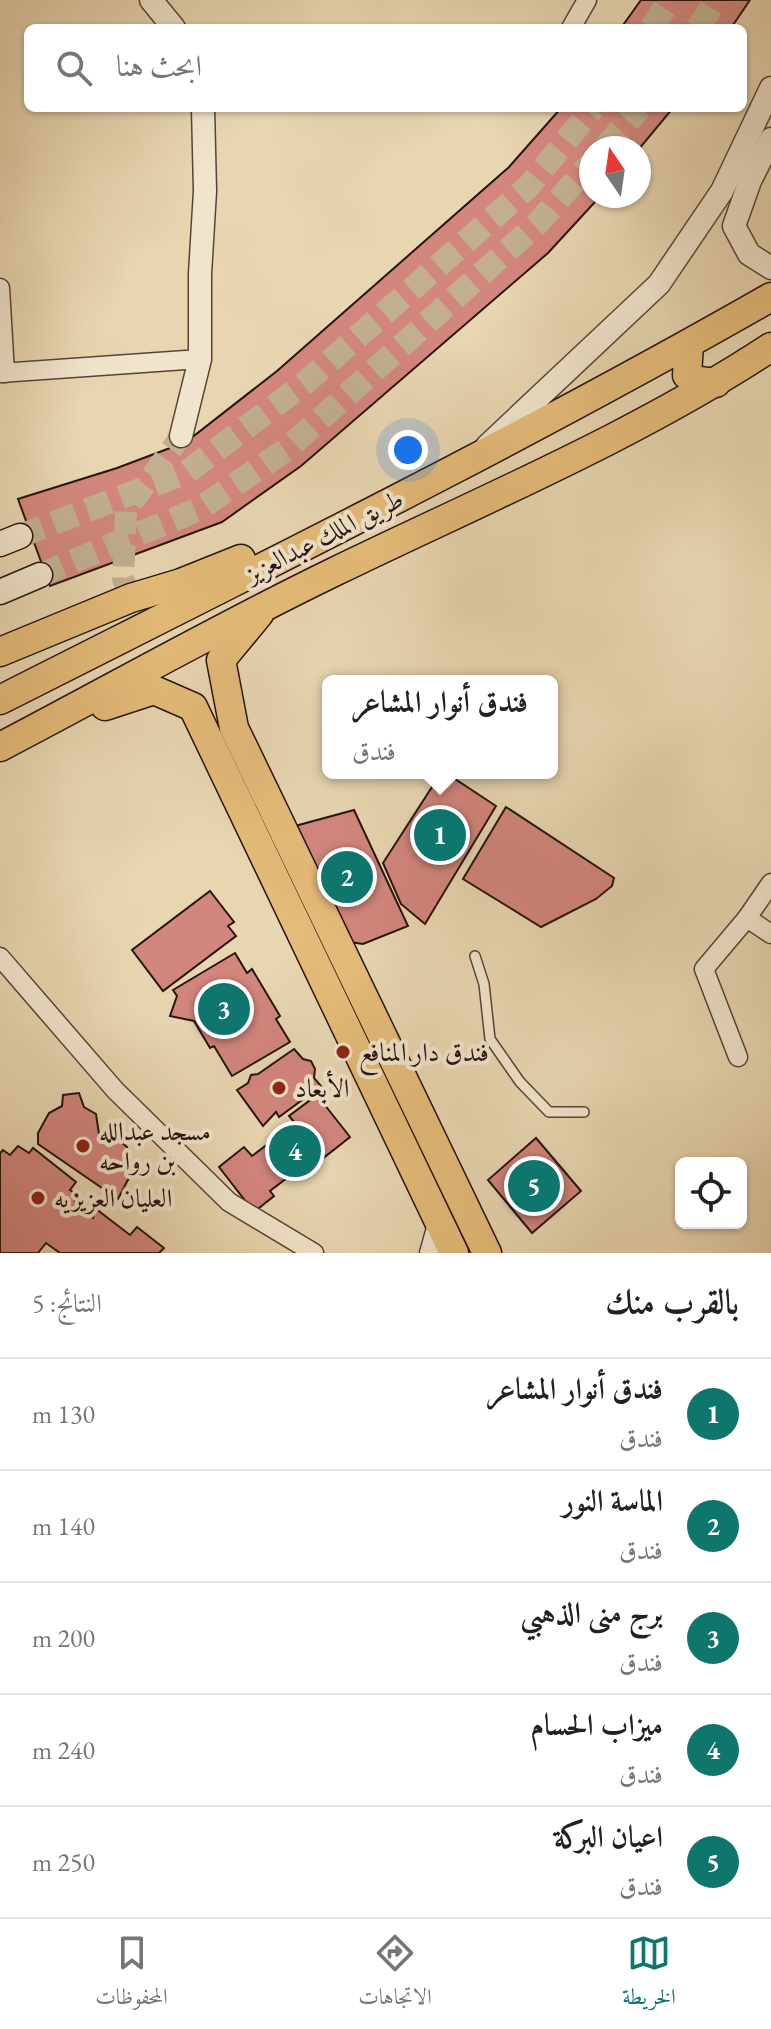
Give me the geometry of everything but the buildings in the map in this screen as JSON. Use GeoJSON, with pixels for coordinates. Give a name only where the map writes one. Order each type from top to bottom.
{"type":"FeatureCollection","features":[{"type":"Feature","properties":{"kind":"main road","name":"طريق الملك عبدالعزيز"},"geometry":{"type":"LineString","coordinates":[[0,700],[463,464],[627,378],[771,297]]}},
{"type":"Feature","properties":{"kind":"main road"},"geometry":{"type":"LineString","coordinates":[[689,344],[687,375],[694,380],[716,383]]}},
{"type":"Feature","properties":{"kind":"main road","name":"طريق الملك عبدالعزيز"},"geometry":{"type":"LineString","coordinates":[[0,747],[267,604],[651,419],[716,383],[771,347]]}},
{"type":"Feature","properties":{"kind":"main road"},"geometry":{"type":"LineString","coordinates":[[627,378],[649,384],[657,393],[657,406],[651,419]]}},
{"type":"Feature","properties":{"kind":"main road"},"geometry":{"type":"LineString","coordinates":[[0,652],[131,598],[181,583],[463,464]]}},
{"type":"Feature","properties":{"kind":"main road"},"geometry":{"type":"LineString","coordinates":[[0,592],[40,575]]}},
{"type":"Feature","properties":{"kind":"main road"},"geometry":{"type":"LineString","coordinates":[[267,604],[221,660],[234,728],[487,1253]]}},
{"type":"Feature","properties":{"kind":"main road"},"geometry":{"type":"LineString","coordinates":[[32,730],[154,690],[193,707],[454,1253]]}},
{"type":"Feature","properties":{"kind":"street"},"geometry":{"type":"LineString","coordinates":[[151,0],[171,24]]}},
{"type":"Feature","properties":{"kind":"street"},"geometry":{"type":"LineString","coordinates":[[573,24],[587,0]]}},
{"type":"Feature","properties":{"kind":"street"},"geometry":{"type":"LineString","coordinates":[[463,464],[659,284],[722,191],[771,88]]}},
{"type":"Feature","properties":{"kind":"street"},"geometry":{"type":"LineString","coordinates":[[181,436],[200,359],[200,274],[205,191],[203,112]]}},
{"type":"Feature","properties":{"kind":"street"},"geometry":{"type":"LineString","coordinates":[[771,139],[750,181],[734,226],[749,254],[771,268]]}},
{"type":"Feature","properties":{"kind":"street"},"geometry":{"type":"LineString","coordinates":[[0,288],[3,373],[200,359]]}},
{"type":"Feature","properties":{"kind":"street"},"geometry":{"type":"LineString","coordinates":[[738,1057],[704,969],[747,918],[771,883]]}},
{"type":"Feature","properties":{"kind":"street"},"geometry":{"type":"LineString","coordinates":[[747,918],[771,934]]}},
{"type":"Feature","properties":{"kind":"street"},"geometry":{"type":"LineString","coordinates":[[0,957],[115,1090],[229,1202],[314,1253]]}},
{"type":"Feature","properties":{"kind":"street"},"geometry":{"type":"LineString","coordinates":[[429,1253],[438,1221]]}},
{"type":"Feature","properties":{"kind":"lane"},"geometry":{"type":"LineString","coordinates":[[475,956],[484,984],[490,1039],[520,1082],[549,1112],[584,1112]]}},
{"type":"Feature","properties":{"kind":"tunnel"},"geometry":{"type":"LineString","coordinates":[[654,24],[670,0]]}},
{"type":"Feature","properties":{"kind":"tunnel"},"geometry":{"type":"LineString","coordinates":[[701,24],[716,0]]}},
{"type":"Feature","properties":{"kind":"tunnel"},"geometry":{"type":"LineString","coordinates":[[20,536],[187,472],[305,383],[528,187],[590,112]]}},
{"type":"Feature","properties":{"kind":"tunnel"},"geometry":{"type":"LineString","coordinates":[[615,136],[636,112]]}},
{"type":"Feature","properties":{"kind":"tunnel"},"geometry":{"type":"LineString","coordinates":[[40,575],[199,509],[287,449],[538,223],[579,177]]}},
{"type":"Feature","properties":{"kind":"tunnel"},"geometry":{"type":"LineString","coordinates":[[131,598],[123,579],[126,511],[181,436]]}},
{"type":"Feature","properties":{"kind":"place","name":"فندق أنوار المشاعر"},"geometry":{"type":"Point","coordinates":[440,835]}},
{"type":"Feature","properties":{"kind":"place","name":"الماسة النور"},"geometry":{"type":"Point","coordinates":[347,877]}},
{"type":"Feature","properties":{"kind":"place","name":"برج منى الذهبي"},"geometry":{"type":"Point","coordinates":[224,1009]}},
{"type":"Feature","properties":{"kind":"place","name":"فندق دار المنافع"},"geometry":{"type":"Point","coordinates":[343,1052]}},
{"type":"Feature","properties":{"kind":"place","name":"الأبعاد"},"geometry":{"type":"Point","coordinates":[279,1088]}},
{"type":"Feature","properties":{"kind":"place","name":"مسجد عبدالله بن رواحه"},"geometry":{"type":"Point","coordinates":[83,1146]}},
{"type":"Feature","properties":{"kind":"place","name":"ميزاب الحسام"},"geometry":{"type":"Point","coordinates":[295,1151]}},
{"type":"Feature","properties":{"kind":"place","name":"اعيان البركة"},"geometry":{"type":"Point","coordinates":[534,1186]}},
{"type":"Feature","properties":{"kind":"place","name":"العليان العزيزيه"},"geometry":{"type":"Point","coordinates":[38,1198]}}]}
